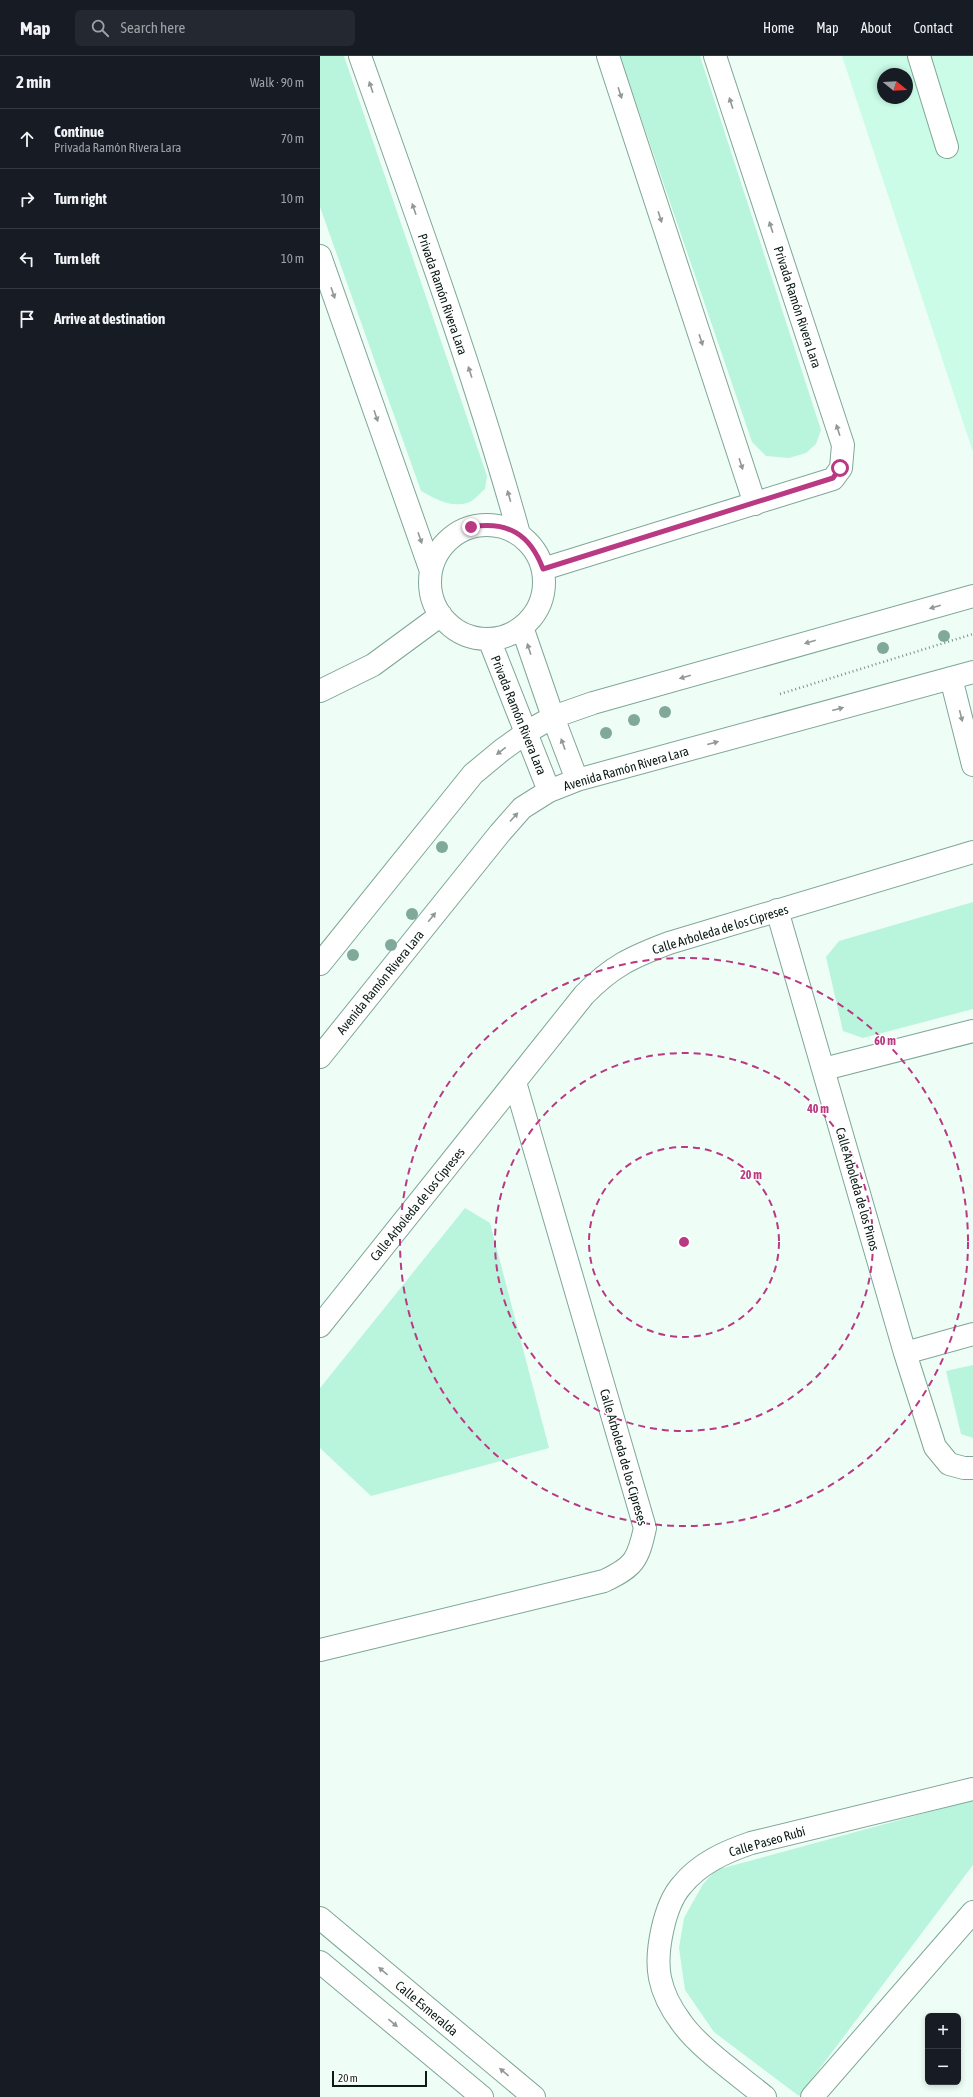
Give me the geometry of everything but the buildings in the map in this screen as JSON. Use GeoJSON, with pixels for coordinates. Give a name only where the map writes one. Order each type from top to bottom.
{"type":"FeatureCollection","features":[{"type":"Feature","properties":{"kind":"street","name":"Privada Ramón Rivera Lara"},"geometry":{"type":"LineString","coordinates":[[360,56],[451,315],[506,484],[520,534]]}},
{"type":"Feature","properties":{"kind":"street"},"geometry":{"type":"LineString","coordinates":[[608,56],[755,504]]}},
{"type":"Feature","properties":{"kind":"street","name":"Privada Ramón Rivera Lara"},"geometry":{"type":"LineString","coordinates":[[543,569],[755,504],[833,478],[840,468],[843,445],[715,56]]}},
{"type":"Feature","properties":{"kind":"street"},"geometry":{"type":"LineString","coordinates":[[919,56],[947,147]]}},
{"type":"Feature","properties":{"kind":"street"},"geometry":{"type":"LineString","coordinates":[[320,256],[431,571]]}},
{"type":"Feature","properties":{"kind":"street"},"geometry":{"type":"LineString","coordinates":[[487,524],[502,527],[520,534],[538,555],[543,569],[544,585],[541,601],[533,615],[522,627],[507,636],[489,640],[475,638],[462,633],[450,625],[440,615],[430,586],[431,571],[436,556],[445,543],[457,533],[471,527],[487,524]]}},
{"type":"Feature","properties":{"kind":"street"},"geometry":{"type":"LineString","coordinates":[[320,964],[473,774],[527,732],[553,717],[600,701],[973,596]]}},
{"type":"Feature","properties":{"kind":"street"},"geometry":{"type":"LineString","coordinates":[[320,691],[372,665],[440,615]]}},
{"type":"Feature","properties":{"kind":"street"},"geometry":{"type":"LineString","coordinates":[[522,627],[553,717],[577,780]]}},
{"type":"Feature","properties":{"kind":"street","name":"Privada Ramón Rivera Lara"},"geometry":{"type":"LineString","coordinates":[[489,640],[550,791]]}},
{"type":"Feature","properties":{"kind":"street","name":"Avenida Ramón Rivera Lara"},"geometry":{"type":"LineString","coordinates":[[320,1057],[500,833],[522,808],[550,791],[577,780],[973,672]]}},
{"type":"Feature","properties":{"kind":"street"},"geometry":{"type":"LineString","coordinates":[[951,678],[973,765]]}},
{"type":"Feature","properties":{"kind":"street","name":"Calle Arboleda de los Cipreses"},"geometry":{"type":"LineString","coordinates":[[320,1326],[584,995],[615,967],[629,958],[669,943],[973,852]]}},
{"type":"Feature","properties":{"kind":"street","name":"Calle Arboleda de los Pinos"},"geometry":{"type":"LineString","coordinates":[[778,910],[905,1353],[935,1448],[949,1464],[964,1468],[973,1468]]}},
{"type":"Feature","properties":{"kind":"street"},"geometry":{"type":"LineString","coordinates":[[824,1069],[973,1031]]}},
{"type":"Feature","properties":{"kind":"street","name":"Calle Arboleda de los Cipreses"},"geometry":{"type":"LineString","coordinates":[[320,1650],[604,1581],[626,1571],[640,1552],[645,1528],[515,1082]]}},
{"type":"Feature","properties":{"kind":"street"},"geometry":{"type":"LineString","coordinates":[[905,1353],[973,1334]]}},
{"type":"Feature","properties":{"kind":"street","name":"Calle Paseo Rubí"},"geometry":{"type":"LineString","coordinates":[[765,2097],[696,2039],[681,2022],[669,2003],[660,1978],[660,1941],[669,1906],[681,1886],[701,1867],[725,1852],[751,1843],[973,1789]]}},
{"type":"Feature","properties":{"kind":"street"},"geometry":{"type":"LineString","coordinates":[[812,2097],[973,1912]]}},
{"type":"Feature","properties":{"kind":"street","name":"Calle Esmeralda"},"geometry":{"type":"LineString","coordinates":[[320,1918],[534,2097]]}},
{"type":"Feature","properties":{"kind":"street"},"geometry":{"type":"LineString","coordinates":[[320,1962],[482,2097]]}},
{"type":"Feature","properties":{"kind":"shaded area"},"geometry":{"type":"Polygon","coordinates":[[[320,56],[344,56],[487,476],[485,489],[470,502],[463,504],[451,504],[438,500],[421,491],[320,207],[320,56]]]}},
{"type":"Feature","properties":{"kind":"shaded area"},"geometry":{"type":"Polygon","coordinates":[[[620,56],[700,56],[821,430],[816,444],[806,453],[789,458],[766,456],[752,442],[620,56]]]}},
{"type":"Feature","properties":{"kind":"shaded area"},"geometry":{"type":"Polygon","coordinates":[[[842,56],[973,56],[973,452],[842,56]]]}},
{"type":"Feature","properties":{"kind":"shaded area"},"geometry":{"type":"Polygon","coordinates":[[[973,902],[973,1009],[863,1038],[843,1031],[826,957],[839,941],[973,902]]]}},
{"type":"Feature","properties":{"kind":"shaded area"},"geometry":{"type":"Polygon","coordinates":[[[465,1208],[490,1223],[549,1448],[371,1496],[320,1448],[320,1388],[465,1208]]]}},
{"type":"Feature","properties":{"kind":"shaded area"},"geometry":{"type":"Polygon","coordinates":[[[973,1365],[973,1438],[961,1434],[946,1371],[973,1365]]]}},
{"type":"Feature","properties":{"kind":"shaded area"},"geometry":{"type":"Polygon","coordinates":[[[973,1800],[973,1865],[799,2096],[714,2032],[685,1990],[679,1948],[684,1918],[703,1884],[716,1870],[973,1800]]]}},
{"type":"Feature","properties":{"kind":"route"},"geometry":{"type":"LineString","coordinates":[[471,527],[487,524],[502,527],[520,534],[538,555],[543,569],[755,504],[833,478],[840,468]]}}]}
